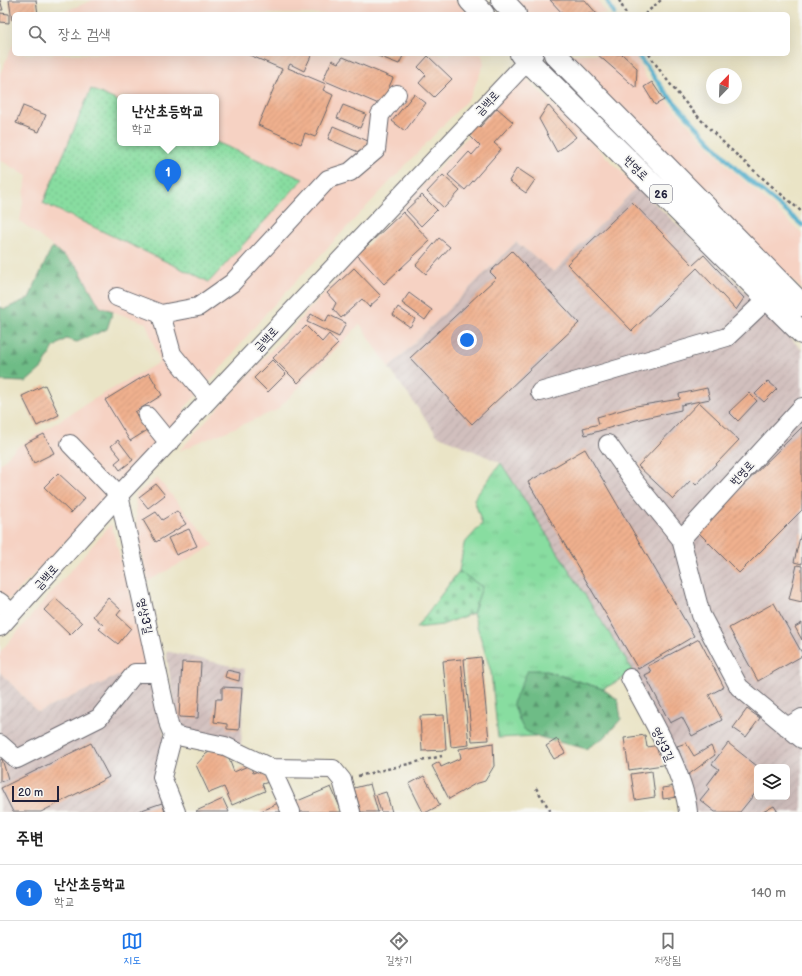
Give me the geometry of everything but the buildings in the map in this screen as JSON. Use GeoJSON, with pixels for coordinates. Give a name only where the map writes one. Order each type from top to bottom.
{"type":"FeatureCollection","features":[{"type":"Feature","properties":{"kind":"main road"},"geometry":{"type":"LineString","coordinates":[[470,0],[481,12]]}},
{"type":"Feature","properties":{"kind":"main road"},"geometry":{"type":"LineString","coordinates":[[502,0],[514,12]]}},
{"type":"Feature","properties":{"kind":"main road","name":"번영로"},"geometry":{"type":"LineString","coordinates":[[527,56],[802,333]]}},
{"type":"Feature","properties":{"kind":"main road","name":"번영로"},"geometry":{"type":"LineString","coordinates":[[557,56],[802,305]]}},
{"type":"Feature","properties":{"kind":"street","name":"금백로"},"geometry":{"type":"LineString","coordinates":[[4,614],[169,443],[527,56]]}},
{"type":"Feature","properties":{"kind":"street"},"geometry":{"type":"LineString","coordinates":[[117,297],[161,314],[198,307],[232,283],[328,179],[350,172],[376,150],[380,115],[397,94]]}},
{"type":"Feature","properties":{"kind":"street"},"geometry":{"type":"LineString","coordinates":[[540,392],[727,337],[768,299]]}},
{"type":"Feature","properties":{"kind":"street"},"geometry":{"type":"LineString","coordinates":[[161,314],[172,354],[209,400]]}},
{"type":"Feature","properties":{"kind":"street","name":"번영로"},"geometry":{"type":"LineString","coordinates":[[681,539],[802,407]]}},
{"type":"Feature","properties":{"kind":"street"},"geometry":{"type":"LineString","coordinates":[[147,416],[169,443]]}},
{"type":"Feature","properties":{"kind":"street"},"geometry":{"type":"LineString","coordinates":[[70,444],[119,496]]}},
{"type":"Feature","properties":{"kind":"street"},"geometry":{"type":"LineString","coordinates":[[608,444],[634,481],[681,539],[701,615],[739,687],[794,723],[802,738]]}},
{"type":"Feature","properties":{"kind":"street","name":"영상3길"},"geometry":{"type":"LineString","coordinates":[[119,496],[169,725],[173,736]]}},
{"type":"Feature","properties":{"kind":"street"},"geometry":{"type":"LineString","coordinates":[[0,744],[17,759],[99,718],[135,673],[158,673]]}},
{"type":"Feature","properties":{"kind":"street","name":"영상3길"},"geometry":{"type":"LineString","coordinates":[[630,678],[661,737],[686,795],[688,812]]}},
{"type":"Feature","properties":{"kind":"street"},"geometry":{"type":"LineString","coordinates":[[176,812],[162,777],[173,736],[225,746],[271,768],[333,769],[342,780],[352,812]]}},
{"type":"Feature","properties":{"kind":"street"},"geometry":{"type":"LineString","coordinates":[[271,768],[291,812]]}},
{"type":"Feature","properties":{"kind":"path"},"geometry":{"type":"LineString","coordinates":[[619,0],[625,12]]}},
{"type":"Feature","properties":{"kind":"path"},"geometry":{"type":"LineString","coordinates":[[647,12],[661,0]]}},
{"type":"Feature","properties":{"kind":"path"},"geometry":{"type":"LineString","coordinates":[[650,56],[685,104],[734,154],[802,212]]}},
{"type":"Feature","properties":{"kind":"path"},"geometry":{"type":"LineString","coordinates":[[342,780],[442,756]]}},
{"type":"Feature","properties":{"kind":"path"},"geometry":{"type":"LineString","coordinates":[[536,788],[550,812]]}},
{"type":"Feature","properties":{"kind":"shaded area"},"geometry":{"type":"Polygon","coordinates":[[[93,0],[455,0],[467,12],[63,12],[93,0]]]}},
{"type":"Feature","properties":{"kind":"shaded area"},"geometry":{"type":"Polygon","coordinates":[[[598,0],[605,12],[524,12],[515,1],[598,0]]]}},
{"type":"Feature","properties":{"kind":"shaded area"},"geometry":{"type":"Polygon","coordinates":[[[12,47],[12,56],[482,56],[484,64],[470,97],[266,313],[217,373],[184,409],[189,415],[9,600],[0,591],[0,464],[16,448],[89,402],[160,362],[146,323],[100,307],[77,266],[20,221],[27,176],[0,160],[0,74],[12,47]]]}},
{"type":"Feature","properties":{"kind":"shaded area"},"geometry":{"type":"Polygon","coordinates":[[[564,56],[635,56],[647,79],[726,165],[802,233],[802,290],[564,56]]]}},
{"type":"Feature","properties":{"kind":"shaded area"},"geometry":{"type":"Polygon","coordinates":[[[527,79],[637,187],[554,272],[516,242],[389,368],[360,324],[277,410],[179,451],[511,89],[527,79]]]}},
{"type":"Feature","properties":{"kind":"shaded area"},"geometry":{"type":"Polygon","coordinates":[[[637,187],[708,253],[802,350],[802,812],[694,812],[627,661],[501,463],[437,435],[389,368],[516,242],[554,272],[637,187]]]}},
{"type":"Feature","properties":{"kind":"shaded area"},"geometry":{"type":"Polygon","coordinates":[[[157,478],[214,545],[148,581],[138,540],[135,495],[157,478]]]}},
{"type":"Feature","properties":{"kind":"shaded area"},"geometry":{"type":"Polygon","coordinates":[[[111,524],[149,662],[38,712],[0,672],[0,652],[111,524]]]}},
{"type":"Feature","properties":{"kind":"shaded area"},"geometry":{"type":"Polygon","coordinates":[[[166,651],[245,669],[241,746],[178,730],[166,651]]]}},
{"type":"Feature","properties":{"kind":"shaded area"},"geometry":{"type":"Polygon","coordinates":[[[149,662],[165,739],[168,812],[0,812],[0,672],[38,712],[149,662]]]}},
{"type":"Feature","properties":{"kind":"green space"},"geometry":{"type":"Polygon","coordinates":[[[91,89],[117,101],[117,146],[219,146],[219,143],[303,179],[209,282],[43,203],[91,89]]]}},
{"type":"Feature","properties":{"kind":"green space"},"geometry":{"type":"Polygon","coordinates":[[[52,247],[77,266],[100,307],[113,311],[107,329],[77,342],[66,339],[54,347],[42,368],[26,382],[0,381],[0,307],[5,309],[29,298],[52,247]]]}},
{"type":"Feature","properties":{"kind":"green space"},"geometry":{"type":"Polygon","coordinates":[[[501,463],[627,661],[633,673],[603,689],[543,670],[524,729],[536,736],[498,738],[491,672],[473,613],[482,587],[459,571],[464,544],[482,524],[474,499],[501,463]]]}},
{"type":"Feature","properties":{"kind":"green space"},"geometry":{"type":"Polygon","coordinates":[[[459,571],[482,587],[473,613],[442,625],[416,628],[459,571]]]}},
{"type":"Feature","properties":{"kind":"green space"},"geometry":{"type":"Polygon","coordinates":[[[528,670],[543,670],[603,689],[618,700],[621,719],[606,736],[586,749],[543,738],[528,732],[524,729],[513,703],[528,670]]]}},
{"type":"Feature","properties":{"kind":"waterway"},"geometry":{"type":"LineString","coordinates":[[607,0],[613,12]]}},
{"type":"Feature","properties":{"kind":"waterway"},"geometry":{"type":"LineString","coordinates":[[638,56],[666,93],[735,168],[802,225]]}},
{"type":"Feature","properties":{"kind":"place","name":"난산초등학교"},"geometry":{"type":"Point","coordinates":[168,192]}}]}
